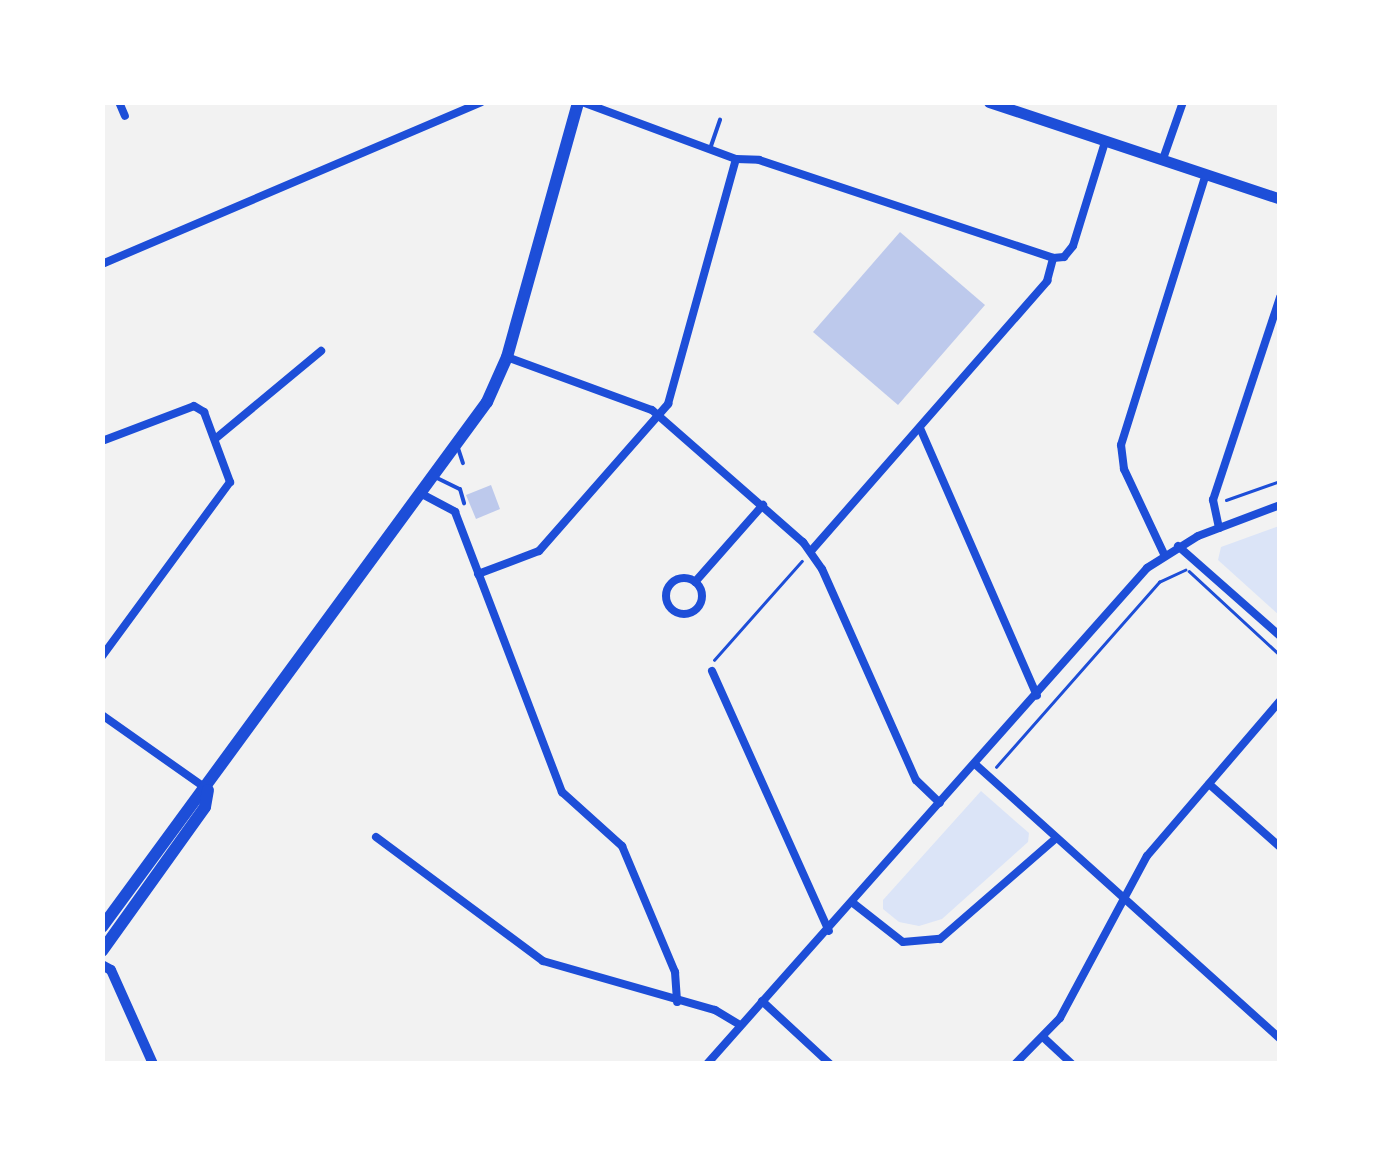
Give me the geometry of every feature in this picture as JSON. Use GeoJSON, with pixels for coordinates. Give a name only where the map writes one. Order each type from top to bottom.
{"type":"FeatureCollection","features":[{"type":"Feature","properties":{"kind":"main road"},"geometry":{"type":"LineString","coordinates":[[102,927],[194,799],[208,790],[487,402],[507,357],[580,102]]}},
{"type":"Feature","properties":{"kind":"main road"},"geometry":{"type":"LineString","coordinates":[[989,102],[1280,199]]}},
{"type":"Feature","properties":{"kind":"main road"},"geometry":{"type":"LineString","coordinates":[[102,951],[205,807],[208,790]]}},
{"type":"Feature","properties":{"kind":"street"},"geometry":{"type":"LineString","coordinates":[[120,102],[125,116]]}},
{"type":"Feature","properties":{"kind":"street"},"geometry":{"type":"LineString","coordinates":[[102,264],[481,102]]}},
{"type":"Feature","properties":{"kind":"street"},"geometry":{"type":"LineString","coordinates":[[580,102],[711,146],[736,160],[759,160],[1053,258],[1064,258],[1073,246],[1105,142]]}},
{"type":"Feature","properties":{"kind":"street"},"geometry":{"type":"LineString","coordinates":[[1163,159],[1183,102]]}},
{"type":"Feature","properties":{"kind":"street"},"geometry":{"type":"LineString","coordinates":[[478,574],[539,551],[660,416],[678,382],[736,160]]}},
{"type":"Feature","properties":{"kind":"street"},"geometry":{"type":"LineString","coordinates":[[1164,554],[1124,469],[1121,445],[1206,174]]}},
{"type":"Feature","properties":{"kind":"street"},"geometry":{"type":"LineString","coordinates":[[812,550],[1046,281],[1053,258]]}},
{"type":"Feature","properties":{"kind":"street"},"geometry":{"type":"LineString","coordinates":[[1218,528],[1213,500],[1280,297]]}},
{"type":"Feature","properties":{"kind":"street"},"geometry":{"type":"LineString","coordinates":[[215,439],[322,351]]}},
{"type":"Feature","properties":{"kind":"street"},"geometry":{"type":"LineString","coordinates":[[507,357],[633,400],[660,416],[812,550],[908,764],[940,803]]}},
{"type":"Feature","properties":{"kind":"street"},"geometry":{"type":"LineString","coordinates":[[102,441],[194,406],[215,439],[230,482],[102,656]]}},
{"type":"Feature","properties":{"kind":"street"},"geometry":{"type":"LineString","coordinates":[[920,428],[1037,696]]}},
{"type":"Feature","properties":{"kind":"street"},"geometry":{"type":"LineString","coordinates":[[420,493],[455,512],[562,792],[622,846],[675,972],[677,1002]]}},
{"type":"Feature","properties":{"kind":"street"},"geometry":{"type":"LineString","coordinates":[[695,582],[679,580],[670,586],[667,602],[674,611],[690,613],[698,607],[695,582],[763,505]]}},
{"type":"Feature","properties":{"kind":"street"},"geometry":{"type":"LineString","coordinates":[[707,1064],[1164,554],[1280,505]]}},
{"type":"Feature","properties":{"kind":"street"},"geometry":{"type":"LineString","coordinates":[[1178,546],[1280,636]]}},
{"type":"Feature","properties":{"kind":"street"},"geometry":{"type":"LineString","coordinates":[[712,671],[828,930]]}},
{"type":"Feature","properties":{"kind":"street"},"geometry":{"type":"LineString","coordinates":[[1015,1064],[1044,1038],[1148,856],[1280,701]]}},
{"type":"Feature","properties":{"kind":"street"},"geometry":{"type":"LineString","coordinates":[[102,715],[208,790]]}},
{"type":"Feature","properties":{"kind":"street"},"geometry":{"type":"LineString","coordinates":[[975,764],[1280,1039]]}},
{"type":"Feature","properties":{"kind":"street"},"geometry":{"type":"LineString","coordinates":[[1209,784],[1280,847]]}},
{"type":"Feature","properties":{"kind":"street"},"geometry":{"type":"LineString","coordinates":[[376,837],[543,961],[715,1010],[740,1026]]}},
{"type":"Feature","properties":{"kind":"street"},"geometry":{"type":"LineString","coordinates":[[853,903],[903,942],[940,939],[1056,838]]}},
{"type":"Feature","properties":{"kind":"street"},"geometry":{"type":"LineString","coordinates":[[102,966],[110,970],[153,1064]]}},
{"type":"Feature","properties":{"kind":"street"},"geometry":{"type":"LineString","coordinates":[[762,1001],[830,1064]]}},
{"type":"Feature","properties":{"kind":"street"},"geometry":{"type":"LineString","coordinates":[[1044,1038],[1072,1064]]}},
{"type":"Feature","properties":{"kind":"lane"},"geometry":{"type":"LineString","coordinates":[[711,146],[720,120]]}},
{"type":"Feature","properties":{"kind":"lane"},"geometry":{"type":"LineString","coordinates":[[456,444],[463,463]]}},
{"type":"Feature","properties":{"kind":"lane"},"geometry":{"type":"LineString","coordinates":[[433,475],[460,489],[464,503]]}},
{"type":"Feature","properties":{"kind":"path"},"geometry":{"type":"LineString","coordinates":[[1224,501],[1280,481]]}},
{"type":"Feature","properties":{"kind":"path"},"geometry":{"type":"LineString","coordinates":[[712,671],[714,659],[812,550]]}},
{"type":"Feature","properties":{"kind":"path"},"geometry":{"type":"LineString","coordinates":[[1182,566],[1280,655]]}},
{"type":"Feature","properties":{"kind":"path"},"geometry":{"type":"LineString","coordinates":[[988,776],[1160,582],[1187,570]]}},
{"type":"Feature","properties":{"kind":"shaded area"},"geometry":{"type":"Polygon","coordinates":[[[1279,526],[1279,615],[1218,560],[1221,547],[1279,526]]]}},
{"type":"Feature","properties":{"kind":"shaded area"},"geometry":{"type":"Polygon","coordinates":[[[981,791],[1029,833],[1028,842],[942,919],[919,926],[899,922],[883,909],[883,900],[981,791]]]}},
{"type":"Feature","properties":{"kind":"building"},"geometry":{"type":"Polygon","coordinates":[[[900,232],[985,305],[898,405],[813,332],[900,232]]]}},
{"type":"Feature","properties":{"kind":"building"},"geometry":{"type":"Polygon","coordinates":[[[491,485],[500,509],[476,519],[466,495],[491,485]]]}}]}
